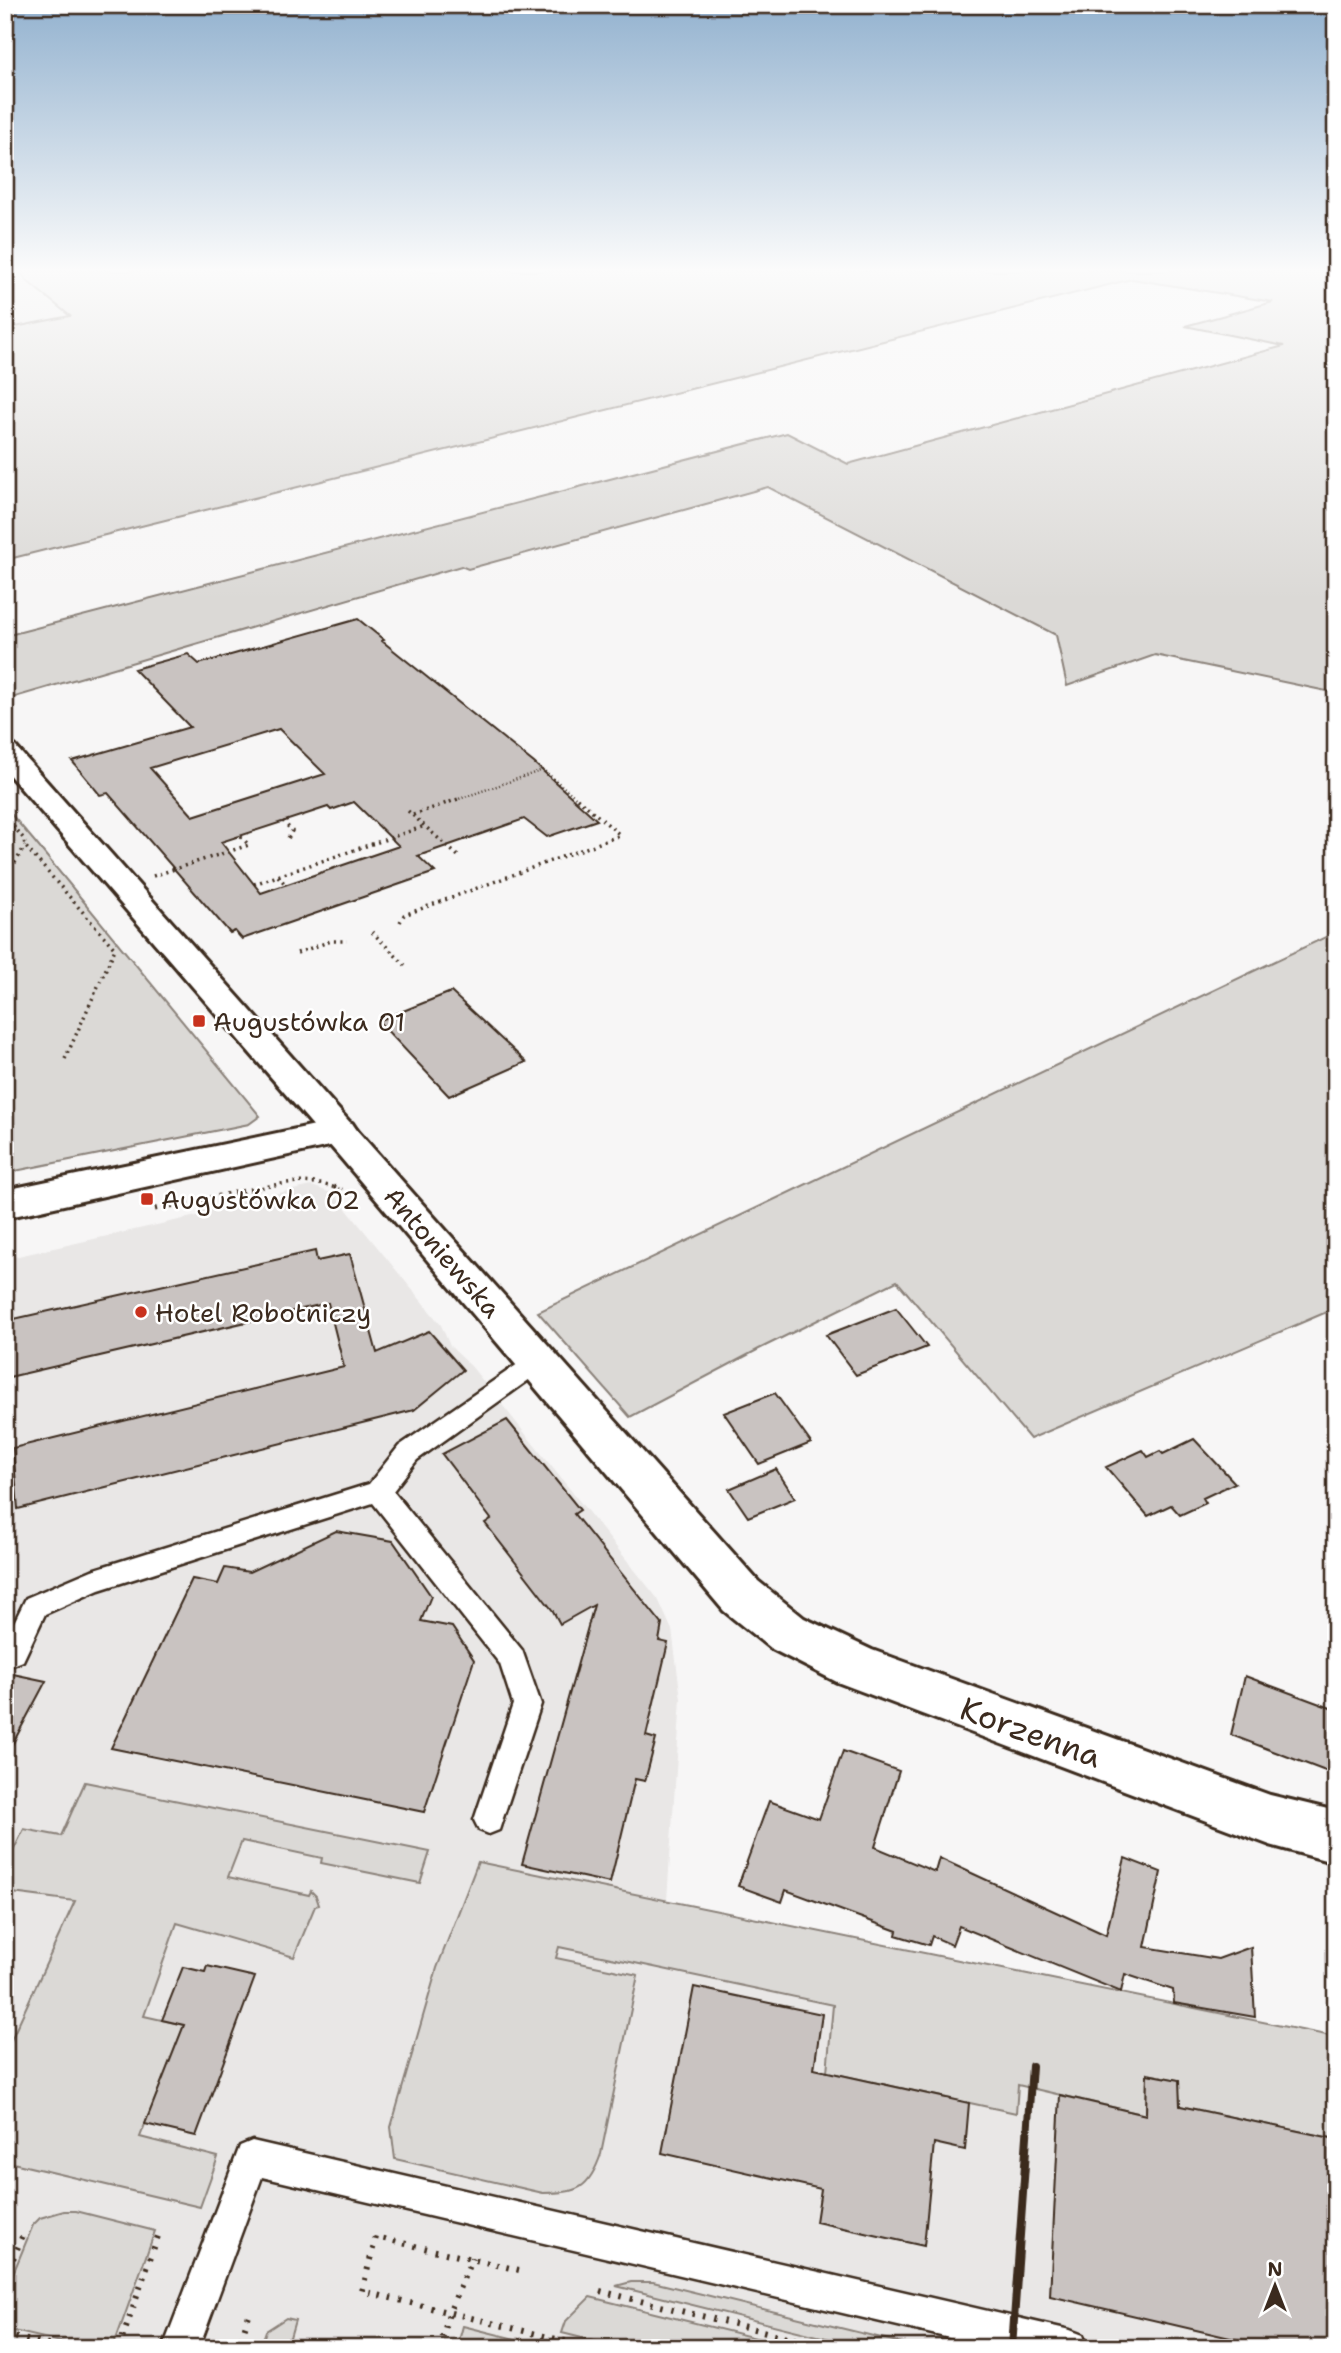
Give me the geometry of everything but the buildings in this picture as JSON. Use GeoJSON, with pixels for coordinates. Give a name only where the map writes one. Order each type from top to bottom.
{"type":"FeatureCollection","features":[{"type":"Feature","properties":{"kind":"street","name":"Antoniewska"},"geometry":{"type":"LineString","coordinates":[[5,752],[339,1132],[740,1597]]}},
{"type":"Feature","properties":{"kind":"street"},"geometry":{"type":"LineString","coordinates":[[5,1204],[339,1132]]}},
{"type":"Feature","properties":{"kind":"street","name":"Korzenna"},"geometry":{"type":"LineString","coordinates":[[740,1597],[787,1633],[855,1666],[1270,1820],[1336,1838]]}},
{"type":"Feature","properties":{"kind":"lane"},"geometry":{"type":"LineString","coordinates":[[13,1653],[35,1606],[80,1586],[378,1492],[408,1453],[538,1361]]}},
{"type":"Feature","properties":{"kind":"lane"},"geometry":{"type":"LineString","coordinates":[[378,1492],[512,1658],[527,1704],[489,1820]]}},
{"type":"Feature","properties":{"kind":"lane"},"geometry":{"type":"LineString","coordinates":[[181,2348],[252,2158],[1070,2348]]}},
{"type":"Feature","properties":{"kind":"path"},"geometry":{"type":"LineString","coordinates":[[400,922],[404,915],[621,835],[543,770],[413,815]]}},
{"type":"Feature","properties":{"kind":"path"},"geometry":{"type":"LineString","coordinates":[[497,786],[503,791]]}},
{"type":"Feature","properties":{"kind":"path"},"geometry":{"type":"LineString","coordinates":[[408,811],[458,856]]}},
{"type":"Feature","properties":{"kind":"path"},"geometry":{"type":"LineString","coordinates":[[5,816],[24,839],[25,846],[115,949],[65,1059]]}},
{"type":"Feature","properties":{"kind":"path"},"geometry":{"type":"LineString","coordinates":[[283,821],[292,831],[286,842]]}},
{"type":"Feature","properties":{"kind":"path"},"geometry":{"type":"LineString","coordinates":[[254,884],[425,826]]}},
{"type":"Feature","properties":{"kind":"path"},"geometry":{"type":"LineString","coordinates":[[122,884],[249,845],[239,835]]}},
{"type":"Feature","properties":{"kind":"path"},"geometry":{"type":"LineString","coordinates":[[5,880],[25,846]]}},
{"type":"Feature","properties":{"kind":"path"},"geometry":{"type":"LineString","coordinates":[[278,876],[286,885]]}},
{"type":"Feature","properties":{"kind":"path"},"geometry":{"type":"LineString","coordinates":[[372,932],[405,965]]}},
{"type":"Feature","properties":{"kind":"path"},"geometry":{"type":"LineString","coordinates":[[298,953],[331,940],[347,941]]}},
{"type":"Feature","properties":{"kind":"path"},"geometry":{"type":"LineString","coordinates":[[155,1209],[271,1186],[314,1181],[376,1202],[399,1201]]}},
{"type":"Feature","properties":{"kind":"path"},"geometry":{"type":"LineString","coordinates":[[5,2278],[25,2230]]}},
{"type":"Feature","properties":{"kind":"path"},"geometry":{"type":"LineString","coordinates":[[119,2348],[158,2236]]}},
{"type":"Feature","properties":{"kind":"path"},"geometry":{"type":"LineString","coordinates":[[519,2270],[376,2237],[362,2291],[593,2348]]}},
{"type":"Feature","properties":{"kind":"path"},"geometry":{"type":"LineString","coordinates":[[440,2348],[449,2313],[472,2258]]}},
{"type":"Feature","properties":{"kind":"path"},"geometry":{"type":"LineString","coordinates":[[600,2291],[831,2348]]}},
{"type":"Feature","properties":{"kind":"path"},"geometry":{"type":"LineString","coordinates":[[237,2348],[251,2309]]}},
{"type":"Feature","properties":{"kind":"path"},"geometry":{"type":"LineString","coordinates":[[5,2335],[62,2348]]}},
{"type":"Feature","properties":{"kind":"shaded area"},"geometry":{"type":"Polygon","coordinates":[[[5,381],[724,381],[5,560],[5,381]]]}},
{"type":"Feature","properties":{"kind":"shaded area"},"geometry":{"type":"Polygon","coordinates":[[[1155,381],[1336,381],[1336,693],[1155,655],[1067,686],[1056,635],[768,487],[468,569],[461,566],[5,700],[5,636],[787,433],[848,464],[1155,381]]]}},
{"type":"Feature","properties":{"kind":"shaded area"},"geometry":{"type":"Polygon","coordinates":[[[5,807],[260,1116],[249,1124],[5,1173],[5,807]]]}},
{"type":"Feature","properties":{"kind":"shaded area"},"geometry":{"type":"Polygon","coordinates":[[[1336,932],[1336,1308],[1030,1439],[897,1281],[630,1417],[538,1312],[1336,932]]]}},
{"type":"Feature","properties":{"kind":"shaded area"},"geometry":{"type":"Polygon","coordinates":[[[312,1186],[334,1194],[441,1325],[450,1346],[471,1366],[658,1599],[672,1630],[681,1699],[667,1900],[1336,2037],[1336,2348],[5,2348],[5,1259],[201,1215],[201,1209],[312,1186]]]}},
{"type":"Feature","properties":{"kind":"shaded area"},"geometry":{"type":"Polygon","coordinates":[[[85,1782],[430,1852],[420,1883],[321,1863],[322,1858],[242,1841],[228,1877],[309,1895],[311,1891],[316,1896],[319,1905],[315,1906],[294,1957],[177,1923],[144,2016],[184,2025],[140,2137],[218,2157],[200,2207],[13,2163],[5,2157],[5,2053],[75,1901],[5,1892],[5,1867],[24,1829],[61,1836],[85,1782]]]}},
{"type":"Feature","properties":{"kind":"shaded area"},"geometry":{"type":"Polygon","coordinates":[[[478,1862],[1336,2037],[1336,2139],[1180,2106],[1178,2080],[1147,2074],[1146,2115],[1018,2085],[1016,2113],[827,2072],[833,2005],[559,1947],[556,1958],[638,1975],[601,2154],[587,2182],[574,2190],[543,2193],[395,2159],[391,2127],[437,1968],[478,1862]]]}},
{"type":"Feature","properties":{"kind":"shaded area"},"geometry":{"type":"Polygon","coordinates":[[[64,2211],[76,2211],[155,2231],[113,2348],[87,2348],[5,2329],[5,2293],[33,2225],[40,2218],[64,2211]]]}},
{"type":"Feature","properties":{"kind":"shaded area"},"geometry":{"type":"Polygon","coordinates":[[[631,2282],[653,2282],[922,2348],[866,2348],[616,2286],[631,2282]]]}},
{"type":"Feature","properties":{"kind":"shaded area"},"geometry":{"type":"Polygon","coordinates":[[[590,2297],[796,2348],[622,2348],[562,2333],[566,2321],[590,2297]]]}},
{"type":"Feature","properties":{"kind":"shaded area"},"geometry":{"type":"Polygon","coordinates":[[[286,2318],[295,2320],[287,2348],[260,2348],[266,2331],[286,2318]]]}},
{"type":"Feature","properties":{"kind":"shaded area"},"geometry":{"type":"Polygon","coordinates":[[[463,2326],[519,2340],[517,2348],[457,2348],[463,2326]]]}},
{"type":"Feature","properties":{"kind":"railway"},"geometry":{"type":"LineString","coordinates":[[1012,2348],[1032,2066]]}},
{"type":"Feature","properties":{"kind":"place","name":"Augustówka 01"},"geometry":{"type":"Point","coordinates":[199,1021]}},
{"type":"Feature","properties":{"kind":"place","name":"Augustówka 02"},"geometry":{"type":"Point","coordinates":[147,1199]}},
{"type":"Feature","properties":{"kind":"place","name":"Hotel Robotniczy"},"geometry":{"type":"Point","coordinates":[141,1312]}}]}
